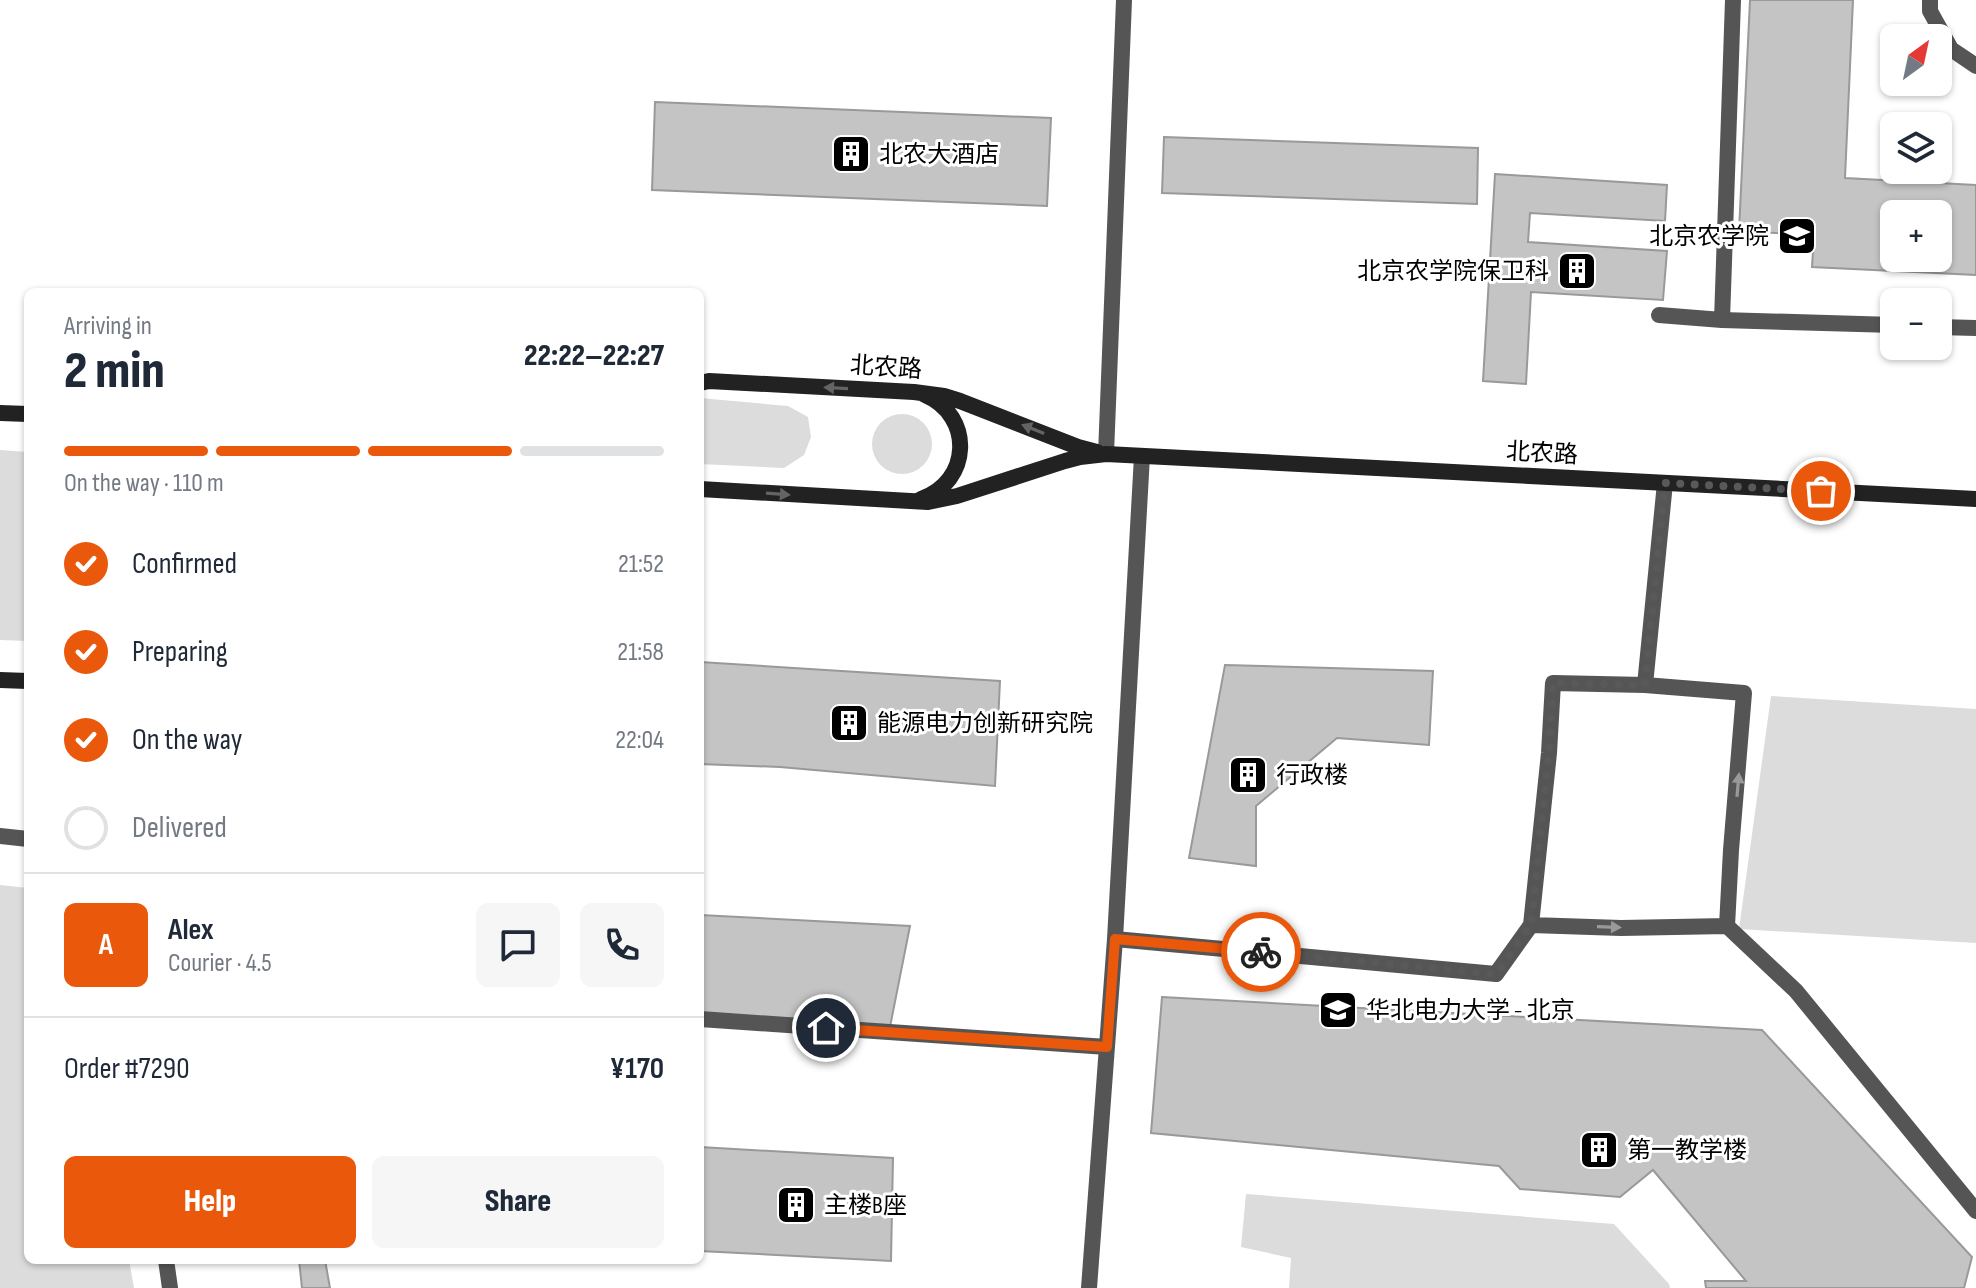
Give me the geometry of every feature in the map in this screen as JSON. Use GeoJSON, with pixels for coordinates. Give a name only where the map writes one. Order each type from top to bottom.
{"type":"FeatureCollection","features":[{"type":"Feature","properties":{"kind":"street","name":"北农路"},"geometry":{"type":"LineString","coordinates":[[704,383],[914,392],[952,398],[1078,447],[1106,454]]}},
{"type":"Feature","properties":{"kind":"street"},"geometry":{"type":"LineString","coordinates":[[912,502],[930,496],[941,488],[950,477],[961,452],[961,439],[950,415],[929,396],[914,392]]}},
{"type":"Feature","properties":{"kind":"street"},"geometry":{"type":"LineString","coordinates":[[0,413],[24,414]]}},
{"type":"Feature","properties":{"kind":"street","name":"北农路"},"geometry":{"type":"LineString","coordinates":[[704,489],[928,502],[957,496],[1065,461],[1106,454],[1976,499]]}},
{"type":"Feature","properties":{"kind":"street"},"geometry":{"type":"LineString","coordinates":[[0,680],[24,681]]}},
{"type":"Feature","properties":{"kind":"lane"},"geometry":{"type":"LineString","coordinates":[[1106,454],[1124,0]]}},
{"type":"Feature","properties":{"kind":"lane"},"geometry":{"type":"LineString","coordinates":[[1722,320],[1733,0]]}},
{"type":"Feature","properties":{"kind":"lane"},"geometry":{"type":"LineString","coordinates":[[1930,0],[1930,11],[1951,49],[1976,66]]}},
{"type":"Feature","properties":{"kind":"lane"},"geometry":{"type":"LineString","coordinates":[[1659,315],[1880,325]]}},
{"type":"Feature","properties":{"kind":"lane"},"geometry":{"type":"LineString","coordinates":[[1952,327],[1976,328]]}},
{"type":"Feature","properties":{"kind":"lane"},"geometry":{"type":"LineString","coordinates":[[1089,1288],[1115,939],[1142,456]]}},
{"type":"Feature","properties":{"kind":"lane"},"geometry":{"type":"LineString","coordinates":[[1645,685],[1665,483]]}},
{"type":"Feature","properties":{"kind":"lane"},"geometry":{"type":"LineString","coordinates":[[1115,939],[1496,974],[1531,925],[1553,683],[1645,685],[1744,693],[1727,926]]}},
{"type":"Feature","properties":{"kind":"lane"},"geometry":{"type":"LineString","coordinates":[[0,836],[24,839]]}},
{"type":"Feature","properties":{"kind":"lane"},"geometry":{"type":"LineString","coordinates":[[1531,925],[1621,928],[1727,926],[1796,991],[1976,1211]]}},
{"type":"Feature","properties":{"kind":"lane"},"geometry":{"type":"LineString","coordinates":[[704,1019],[1107,1047]]}},
{"type":"Feature","properties":{"kind":"lane"},"geometry":{"type":"LineString","coordinates":[[167,1264],[170,1288]]}},
{"type":"Feature","properties":{"kind":"shaded area"},"geometry":{"type":"Polygon","coordinates":[[[704,398],[788,406],[808,417],[811,437],[804,455],[784,468],[704,464],[704,398]]]}},
{"type":"Feature","properties":{"kind":"shaded area"},"geometry":{"type":"Polygon","coordinates":[[[902,414],[914,416],[923,423],[930,432],[930,456],[923,465],[914,472],[902,474],[890,472],[881,465],[874,456],[872,444],[874,432],[881,423],[890,416],[902,414]]]}},
{"type":"Feature","properties":{"kind":"shaded area"},"geometry":{"type":"Polygon","coordinates":[[[0,450],[24,452],[24,641],[0,640],[0,450]]]}},
{"type":"Feature","properties":{"kind":"shaded area"},"geometry":{"type":"Polygon","coordinates":[[[1771,696],[1976,709],[1976,943],[1739,929],[1771,696]]]}},
{"type":"Feature","properties":{"kind":"shaded area"},"geometry":{"type":"Polygon","coordinates":[[[0,885],[24,888],[24,1264],[130,1264],[134,1288],[0,1288],[0,885]]]}},
{"type":"Feature","properties":{"kind":"shaded area"},"geometry":{"type":"Polygon","coordinates":[[[1246,1194],[1614,1224],[1670,1288],[1289,1288],[1291,1258],[1241,1247],[1246,1194]]]}},
{"type":"Feature","properties":{"kind":"building"},"geometry":{"type":"Polygon","coordinates":[[[1750,0],[1853,0],[1845,178],[1880,180],[1880,184],[1976,185],[1976,275],[1914,272],[1952,272],[1952,200],[1880,200],[1880,270],[1812,267],[1814,235],[1739,231],[1750,0]]]}},
{"type":"Feature","properties":{"kind":"building","name":"北农大酒店"},"geometry":{"type":"Polygon","coordinates":[[[655,102],[1051,118],[1047,206],[652,190],[655,102]]]}},
{"type":"Feature","properties":{"kind":"building"},"geometry":{"type":"Polygon","coordinates":[[[1164,137],[1478,148],[1477,204],[1162,193],[1164,137]]]}},
{"type":"Feature","properties":{"kind":"building","name":"北京农学院保卫科"},"geometry":{"type":"Polygon","coordinates":[[[1495,174],[1667,185],[1665,221],[1530,213],[1528,242],[1667,251],[1663,300],[1531,292],[1526,384],[1483,381],[1495,174]]]}},
{"type":"Feature","properties":{"kind":"building","name":"能源电力创新研究院"},"geometry":{"type":"Polygon","coordinates":[[[704,662],[1000,681],[995,786],[780,767],[704,764],[704,662]]]}},
{"type":"Feature","properties":{"kind":"building","name":"行政楼"},"geometry":{"type":"Polygon","coordinates":[[[1225,665],[1433,671],[1429,745],[1337,738],[1256,806],[1256,866],[1189,858],[1225,665]]]}},
{"type":"Feature","properties":{"kind":"building"},"geometry":{"type":"Polygon","coordinates":[[[704,915],[910,926],[889,1032],[704,1019],[704,915]]]}},
{"type":"Feature","properties":{"kind":"building","name":"第一教学楼"},"geometry":{"type":"Polygon","coordinates":[[[1162,997],[1762,1030],[1972,1257],[1964,1288],[1706,1288],[1705,1281],[1746,1281],[1653,1170],[1620,1197],[1520,1189],[1499,1166],[1151,1133],[1162,997]]]}},
{"type":"Feature","properties":{"kind":"building","name":"主楼B座"},"geometry":{"type":"Polygon","coordinates":[[[704,1147],[893,1158],[891,1261],[704,1251],[704,1147]]]}},
{"type":"Feature","properties":{"kind":"building"},"geometry":{"type":"Polygon","coordinates":[[[299,1264],[326,1264],[330,1288],[302,1288],[299,1264]]]}},
{"type":"Feature","properties":{"kind":"way so far"},"geometry":{"type":"LineString","coordinates":[[1261,952],[1496,974],[1531,925],[1553,683],[1645,685],[1665,483],[1821,491]]}},
{"type":"Feature","properties":{"kind":"place","name":"北农大酒店"},"geometry":{"type":"Point","coordinates":[851,154]}},
{"type":"Feature","properties":{"kind":"place","name":"北京农学院"},"geometry":{"type":"Point","coordinates":[1797,236]}},
{"type":"Feature","properties":{"kind":"place","name":"北京农学院保卫科"},"geometry":{"type":"Point","coordinates":[1577,271]}},
{"type":"Feature","properties":{"kind":"place","name":"能源电力创新研究院"},"geometry":{"type":"Point","coordinates":[849,723]}},
{"type":"Feature","properties":{"kind":"place","name":"行政楼"},"geometry":{"type":"Point","coordinates":[1248,775]}},
{"type":"Feature","properties":{"kind":"place","name":"华北电力大学 - 北京"},"geometry":{"type":"Point","coordinates":[1338,1010]}},
{"type":"Feature","properties":{"kind":"place","name":"第一教学楼"},"geometry":{"type":"Point","coordinates":[1599,1150]}},
{"type":"Feature","properties":{"kind":"place","name":"主楼B座"},"geometry":{"type":"Point","coordinates":[796,1205]}},
{"type":"Feature","properties":{"kind":"route"},"geometry":{"type":"LineString","coordinates":[[826,1028],[1107,1047],[1115,939],[1261,952]]}}]}
